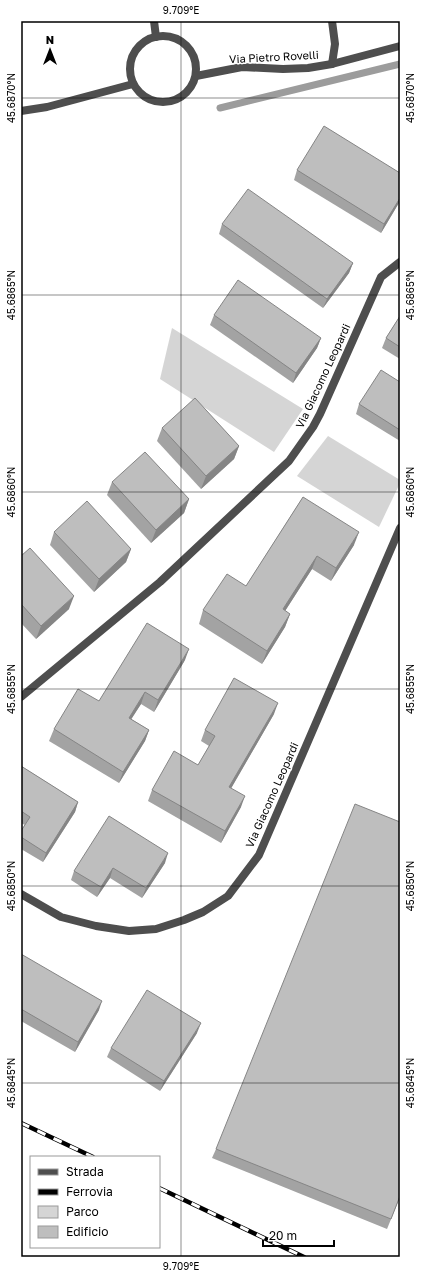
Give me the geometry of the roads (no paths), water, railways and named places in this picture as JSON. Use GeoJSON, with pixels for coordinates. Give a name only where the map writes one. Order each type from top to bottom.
{"type":"FeatureCollection","features":[{"type":"Feature","properties":{"kind":"street"},"geometry":{"type":"LineString","coordinates":[[154,21],[156,37]]}},
{"type":"Feature","properties":{"kind":"street"},"geometry":{"type":"LineString","coordinates":[[332,21],[335,44],[332,64]]}},
{"type":"Feature","properties":{"kind":"street"},"geometry":{"type":"LineString","coordinates":[[167,36],[177,39],[193,54],[196,65],[196,76],[192,86],[186,94],[177,100],[167,103],[157,102],[147,99],[139,93],[132,84],[129,75],[129,65],[132,55],[138,46],[146,40],[167,36]]}},
{"type":"Feature","properties":{"kind":"street","name":"Via Pietro Rovelli"},"geometry":{"type":"LineString","coordinates":[[196,76],[242,67],[283,69],[308,68],[332,64],[400,46]]}},
{"type":"Feature","properties":{"kind":"street"},"geometry":{"type":"LineString","coordinates":[[21,111],[47,107],[132,84]]}},
{"type":"Feature","properties":{"kind":"street","name":"Via Giacomo Leopardi"},"geometry":{"type":"LineString","coordinates":[[21,697],[160,582],[289,461],[313,428],[320,414],[381,277],[400,262]]}},
{"type":"Feature","properties":{"kind":"street","name":"Via Giacomo Leopardi"},"geometry":{"type":"LineString","coordinates":[[21,894],[61,917],[96,926],[129,931],[156,929],[184,920],[204,912],[228,896],[259,855],[396,545],[400,528]]}},
{"type":"Feature","properties":{"kind":"waterway"},"geometry":{"type":"LineString","coordinates":[[220,108],[400,64]]}},
{"type":"Feature","properties":{"kind":"railway"},"geometry":{"type":"LineString","coordinates":[[21,1123],[91,1156]]}},
{"type":"Feature","properties":{"kind":"railway"},"geometry":{"type":"LineString","coordinates":[[160,1188],[304,1257]]}}]}
